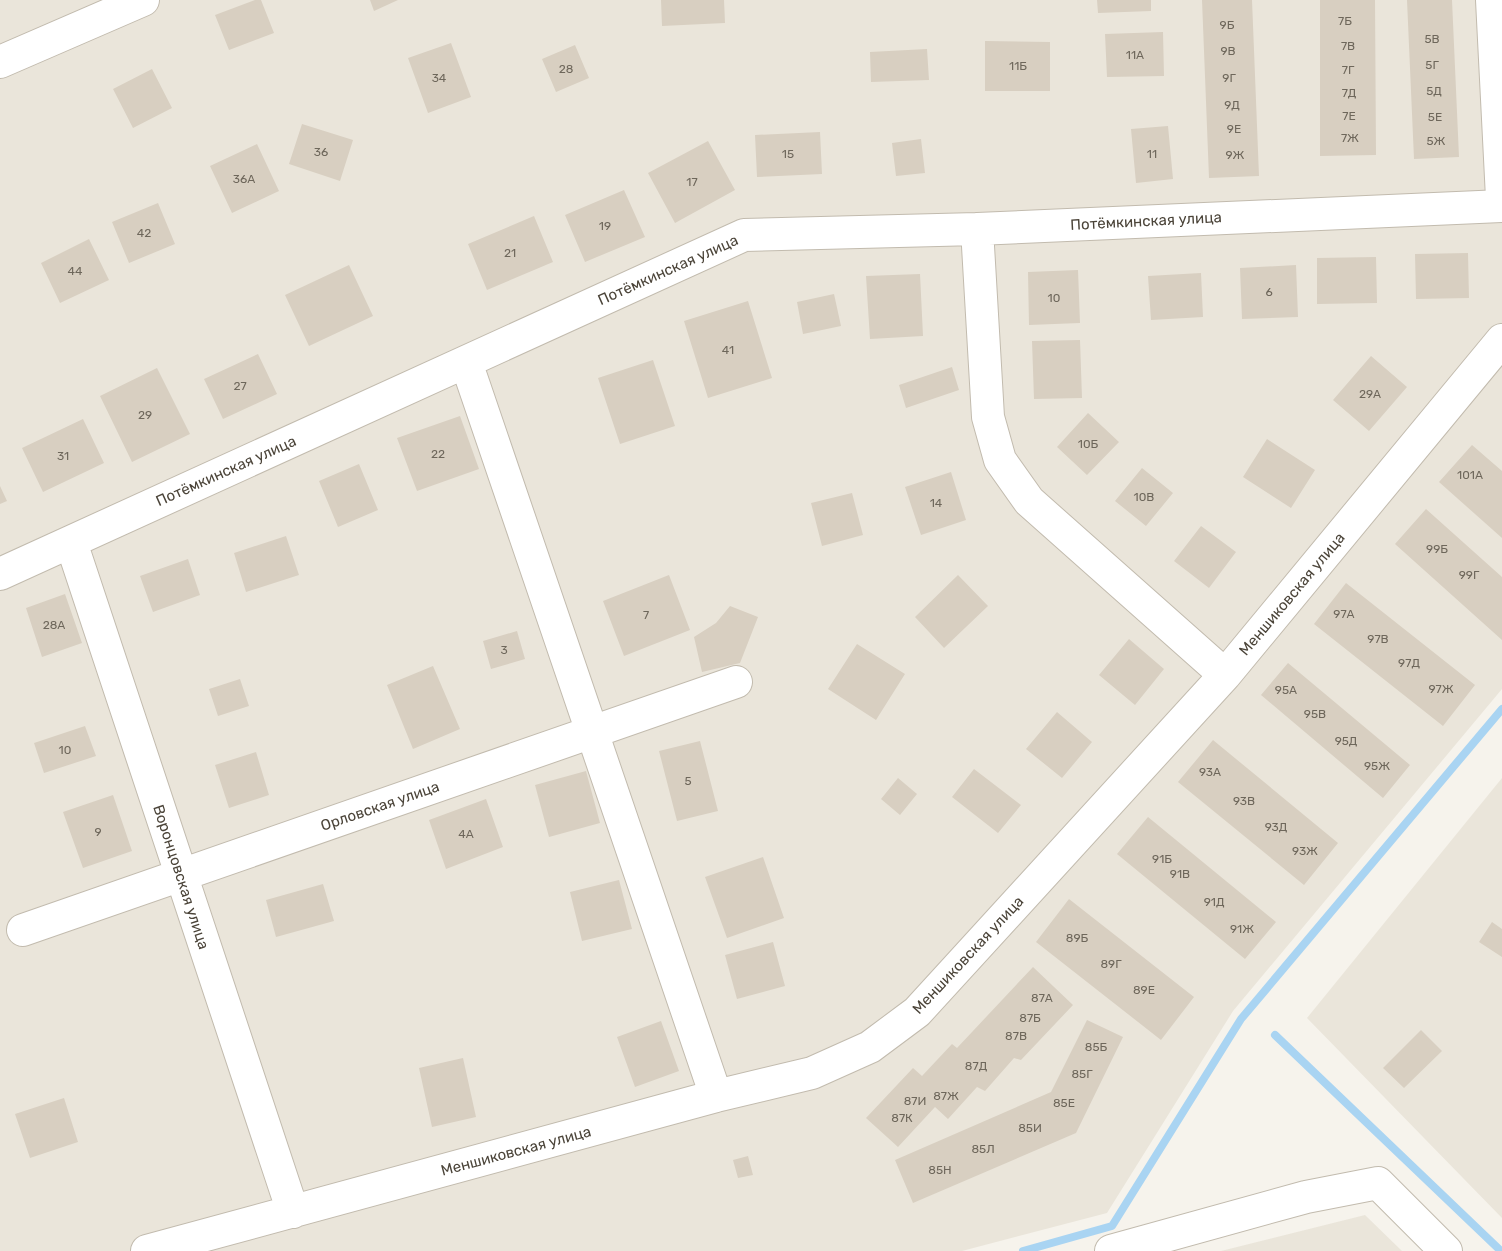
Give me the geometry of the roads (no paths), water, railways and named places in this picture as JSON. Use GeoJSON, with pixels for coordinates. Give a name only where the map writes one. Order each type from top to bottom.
{"type":"FeatureCollection","features":[{"type":"Feature","properties":{"kind":"street"},"geometry":{"type":"LineString","coordinates":[[0,62],[143,0]]}},
{"type":"Feature","properties":{"kind":"street"},"geometry":{"type":"LineString","coordinates":[[1492,0],[1502,198]]}},
{"type":"Feature","properties":{"kind":"street","name":"Потёмкинская улица"},"geometry":{"type":"LineString","coordinates":[[0,574],[744,236],[1502,206]]}},
{"type":"Feature","properties":{"kind":"street"},"geometry":{"type":"LineString","coordinates":[[977,228],[988,417],[1000,460],[1029,501],[1225,675]]}},
{"type":"Feature","properties":{"kind":"street","name":"Меншиковская улица"},"geometry":{"type":"LineString","coordinates":[[147,1251],[716,1096],[812,1073],[870,1047],[917,1012],[1225,675],[1502,340]]}},
{"type":"Feature","properties":{"kind":"street"},"geometry":{"type":"LineString","coordinates":[[466,362],[716,1096]]}},
{"type":"Feature","properties":{"kind":"street","name":"Воронцовская улица"},"geometry":{"type":"LineString","coordinates":[[71,542],[293,1212]]}},
{"type":"Feature","properties":{"kind":"street","name":"Орловская улица"},"geometry":{"type":"LineString","coordinates":[[23,930],[736,682]]}},
{"type":"Feature","properties":{"kind":"street"},"geometry":{"type":"LineString","coordinates":[[1111,1251],[1306,1197],[1378,1183],[1446,1251]]}},
{"type":"Feature","properties":{"kind":"waterway"},"geometry":{"type":"LineString","coordinates":[[1023,1251],[1112,1226],[1241,1019],[1502,709]]}},
{"type":"Feature","properties":{"kind":"waterway"},"geometry":{"type":"LineString","coordinates":[[1275,1035],[1501,1251]]}}]}
